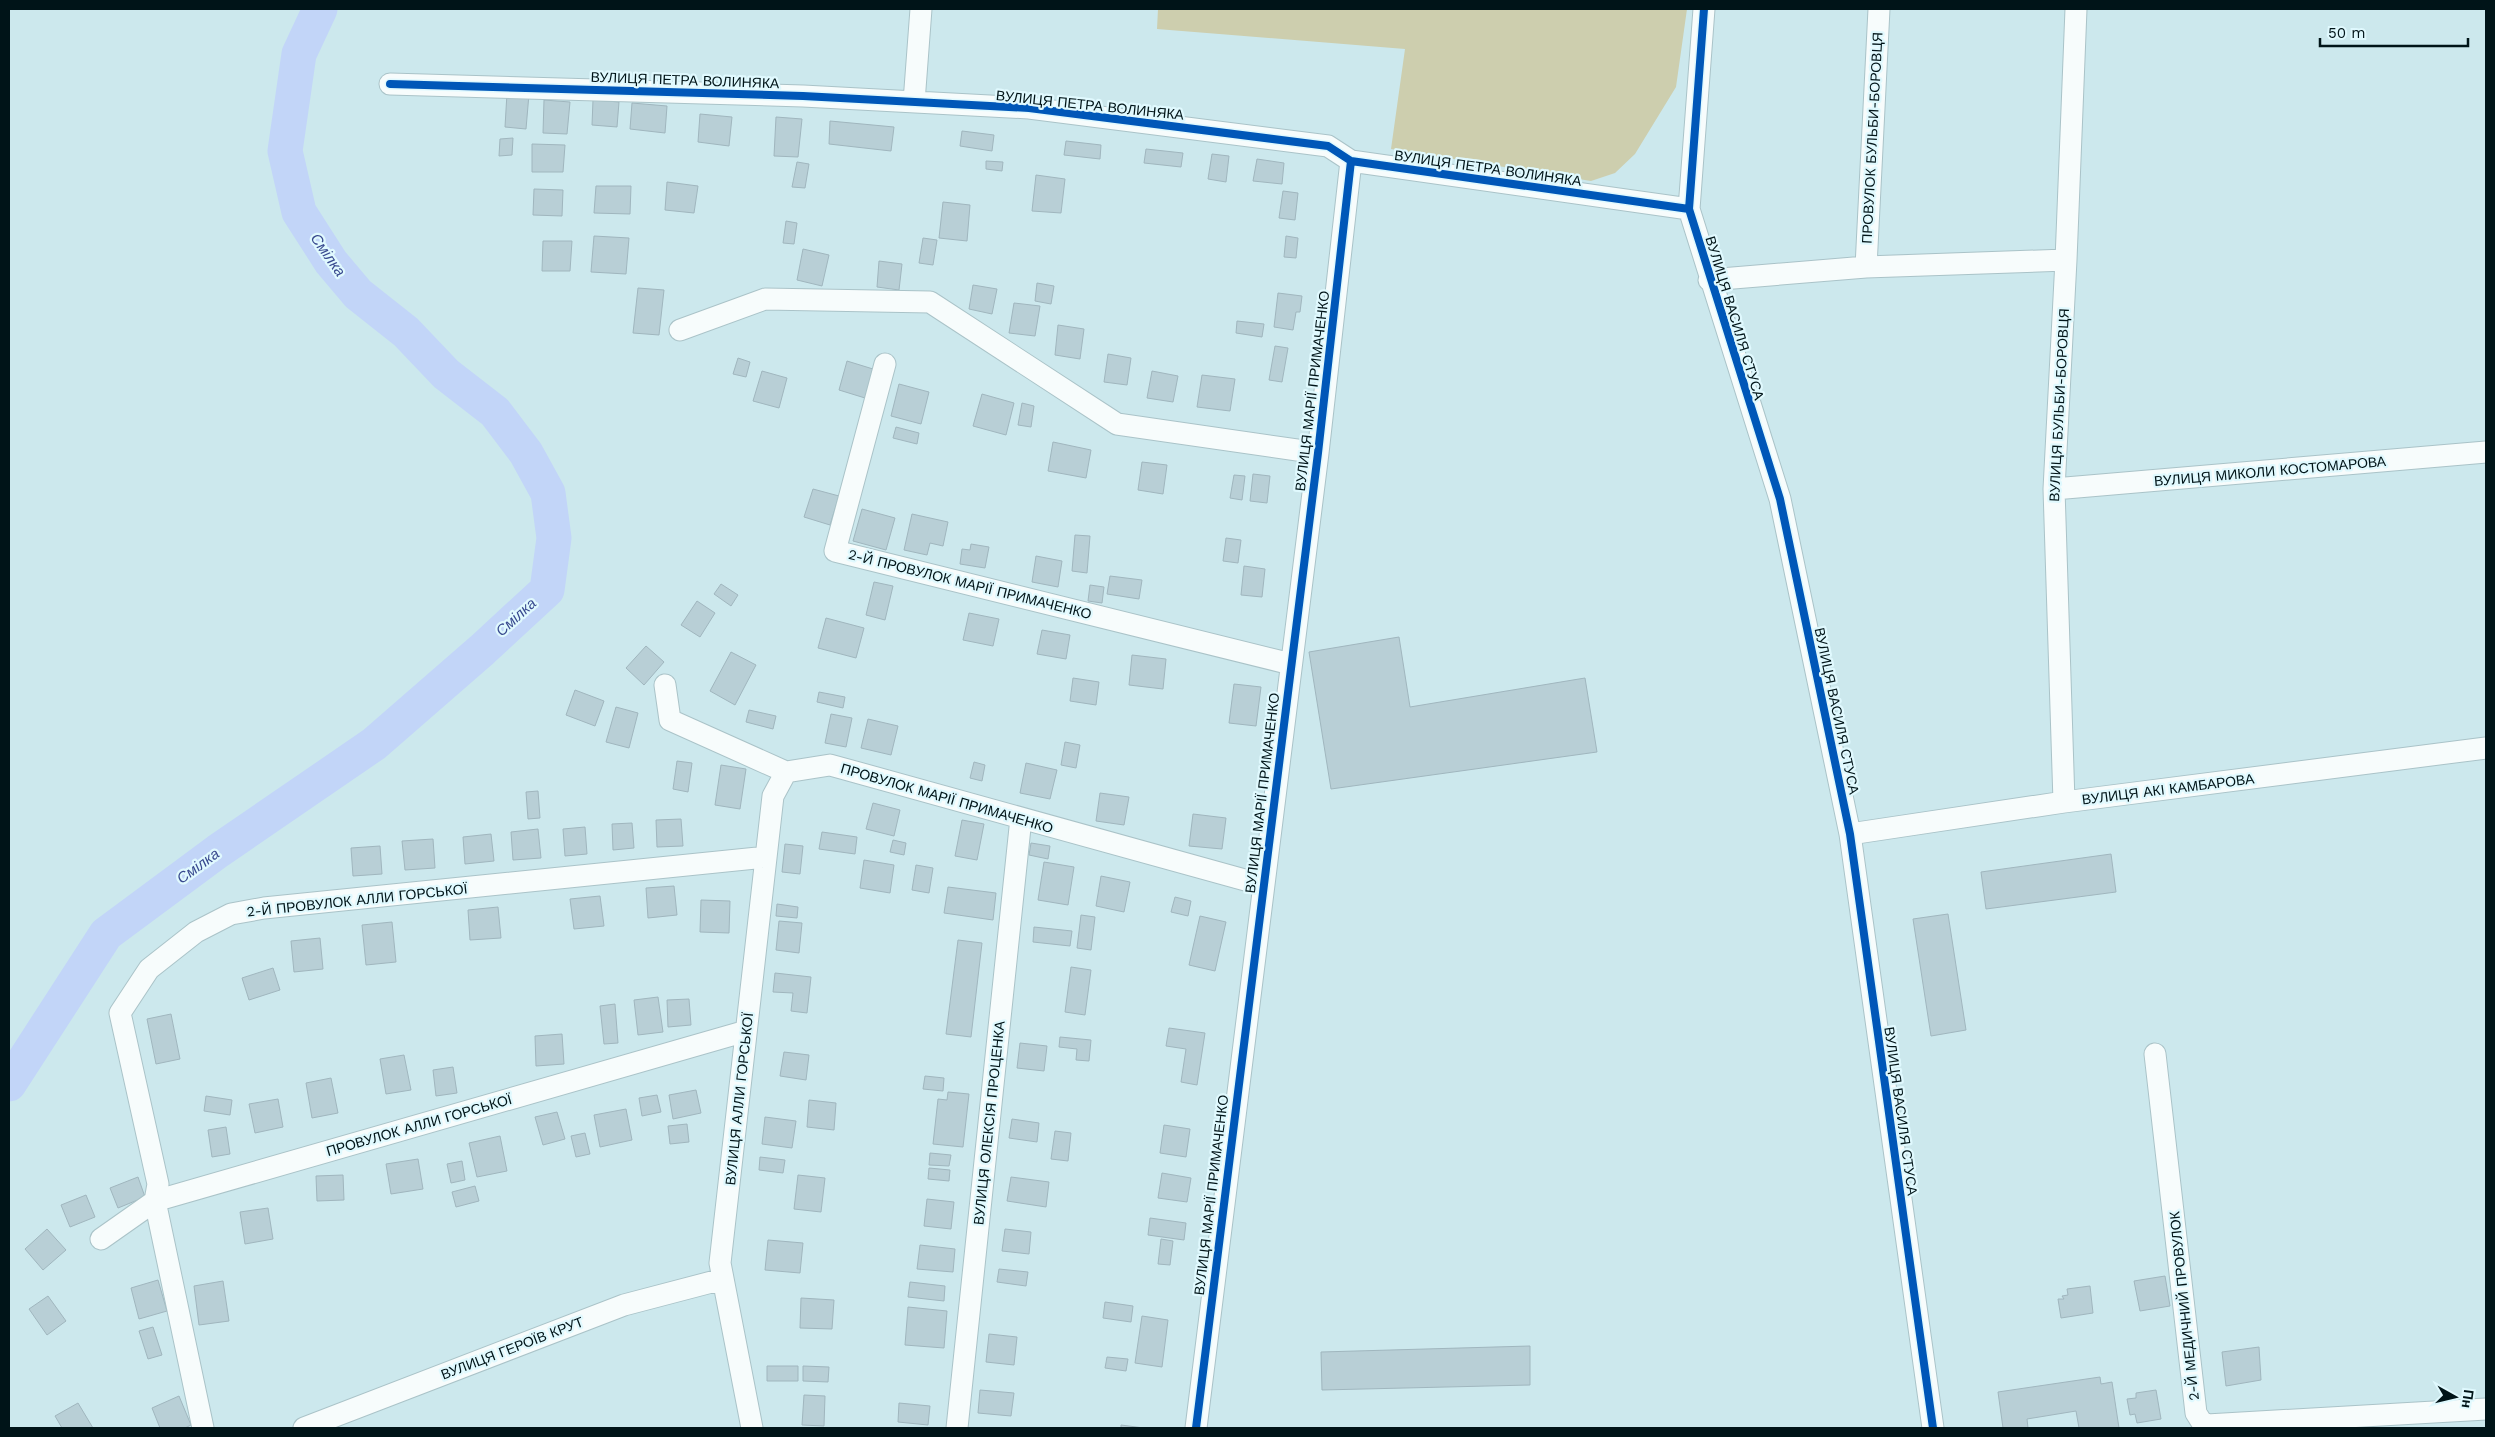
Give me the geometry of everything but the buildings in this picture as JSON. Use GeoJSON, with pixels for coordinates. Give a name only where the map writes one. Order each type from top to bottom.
{"type":"FeatureCollection","features":[{"type":"Feature","properties":{"kind":"street"},"geometry":{"type":"LineString","coordinates":[[914,102],[921,9]]}},
{"type":"Feature","properties":{"kind":"street","name":"ВУЛИЦЯ ВАСИЛЯ СТУСА"},"geometry":{"type":"LineString","coordinates":[[1704,9],[1689,209],[1780,499],[1850,834],[1933,1428]]}},
{"type":"Feature","properties":{"kind":"street","name":"ПРОВУЛОК БУЛЬБИ-БОРОВЦЯ"},"geometry":{"type":"LineString","coordinates":[[1866,266],[1879,9]]}},
{"type":"Feature","properties":{"kind":"street","name":"ВУЛИЦЯ БУЛЬБИ-БОРОВЦЯ"},"geometry":{"type":"LineString","coordinates":[[2064,802],[2054,489],[2066,260],[2076,9]]}},
{"type":"Feature","properties":{"kind":"street","name":"ВУЛИЦЯ ПЕТРА ВОЛИНЯКА"},"geometry":{"type":"LineString","coordinates":[[390,84],[803,96],[1029,108],[1328,146],[1351,161],[1689,209]]}},
{"type":"Feature","properties":{"kind":"street","name":"ВУЛИЦЯ МАРІЇ ПРИМАЧЕНКО"},"geometry":{"type":"LineString","coordinates":[[1196,1428],[1318,453],[1351,161]]}},
{"type":"Feature","properties":{"kind":"street"},"geometry":{"type":"LineString","coordinates":[[1710,280],[1866,266],[2066,260]]}},
{"type":"Feature","properties":{"kind":"street"},"geometry":{"type":"LineString","coordinates":[[680,330],[765,299],[930,302],[1117,424],[1318,453]]}},
{"type":"Feature","properties":{"kind":"street","name":"2-Й ПРОВУЛОК МАРІЇ ПРИМАЧЕНКО"},"geometry":{"type":"LineString","coordinates":[[885,364],[835,551],[1291,664]]}},
{"type":"Feature","properties":{"kind":"street","name":"ВУЛИЦЯ МИКОЛИ КОСТОМАРОВА"},"geometry":{"type":"LineString","coordinates":[[2054,489],[2486,452]]}},
{"type":"Feature","properties":{"kind":"street"},"geometry":{"type":"LineString","coordinates":[[665,685],[670,720],[786,772]]}},
{"type":"Feature","properties":{"kind":"street","name":"ВУЛИЦЯ АКІ КАМБАРОВА"},"geometry":{"type":"LineString","coordinates":[[1850,834],[2064,802],[2486,748]]}},
{"type":"Feature","properties":{"kind":"street","name":"ПРОВУЛОК МАРІЇ ПРИМАЧЕНКО"},"geometry":{"type":"LineString","coordinates":[[786,772],[830,765],[1263,885]]}},
{"type":"Feature","properties":{"kind":"street","name":"ВУЛИЦЯ АЛЛИ ГОРСЬКОЇ"},"geometry":{"type":"LineString","coordinates":[[752,1428],[720,1263],[773,796],[786,772]]}},
{"type":"Feature","properties":{"kind":"street","name":"ВУЛИЦЯ ОЛЕКСІЯ ПРОЦЕНКА"},"geometry":{"type":"LineString","coordinates":[[957,1428],[1021,818]]}},
{"type":"Feature","properties":{"kind":"street","name":"2-Й ПРОВУЛОК АЛЛИ ГОРСЬКОЇ"},"geometry":{"type":"LineString","coordinates":[[203,1428],[155,1201],[158,1184],[120,1013],[149,969],[196,932],[231,914],[264,908],[766,857]]}},
{"type":"Feature","properties":{"kind":"street","name":"ПРОВУЛОК АЛЛИ ГОРСЬКОЇ"},"geometry":{"type":"LineString","coordinates":[[101,1239],[155,1201],[746,1031]]}},
{"type":"Feature","properties":{"kind":"street","name":"2-Й МЕДИЧНИЙ ПРОВУЛОК"},"geometry":{"type":"LineString","coordinates":[[2155,1054],[2196,1413],[2201,1421],[2207,1425],[2486,1409]]}},
{"type":"Feature","properties":{"kind":"street","name":"ВУЛИЦЯ ГЕРОЇВ КРУТ"},"geometry":{"type":"LineString","coordinates":[[304,1428],[624,1305],[723,1279]]}},
{"type":"Feature","properties":{"kind":"green space"},"geometry":{"type":"Polygon","coordinates":[[[1158,9],[1687,9],[1676,87],[1635,154],[1615,173],[1591,181],[1391,149],[1405,49],[1157,29],[1158,9]]]}},
{"type":"Feature","properties":{"kind":"waterway","name":"Смілка"},"geometry":{"type":"LineString","coordinates":[[9,1084],[106,934],[218,851],[374,744],[482,650],[547,590],[554,538],[548,493],[526,453],[495,412],[446,374],[406,332],[358,294],[331,262],[299,212],[285,151],[299,54],[320,9]]}},
{"type":"Feature","properties":{"kind":"cycle path"},"geometry":{"type":"LineString","coordinates":[[1704,9],[1689,209],[1780,499],[1850,834],[1933,1428]]}},
{"type":"Feature","properties":{"kind":"cycle path"},"geometry":{"type":"LineString","coordinates":[[390,84],[803,96],[1029,108],[1328,146],[1351,161],[1689,209]]}},
{"type":"Feature","properties":{"kind":"cycle path"},"geometry":{"type":"LineString","coordinates":[[1196,1428],[1318,453],[1351,161]]}}]}
